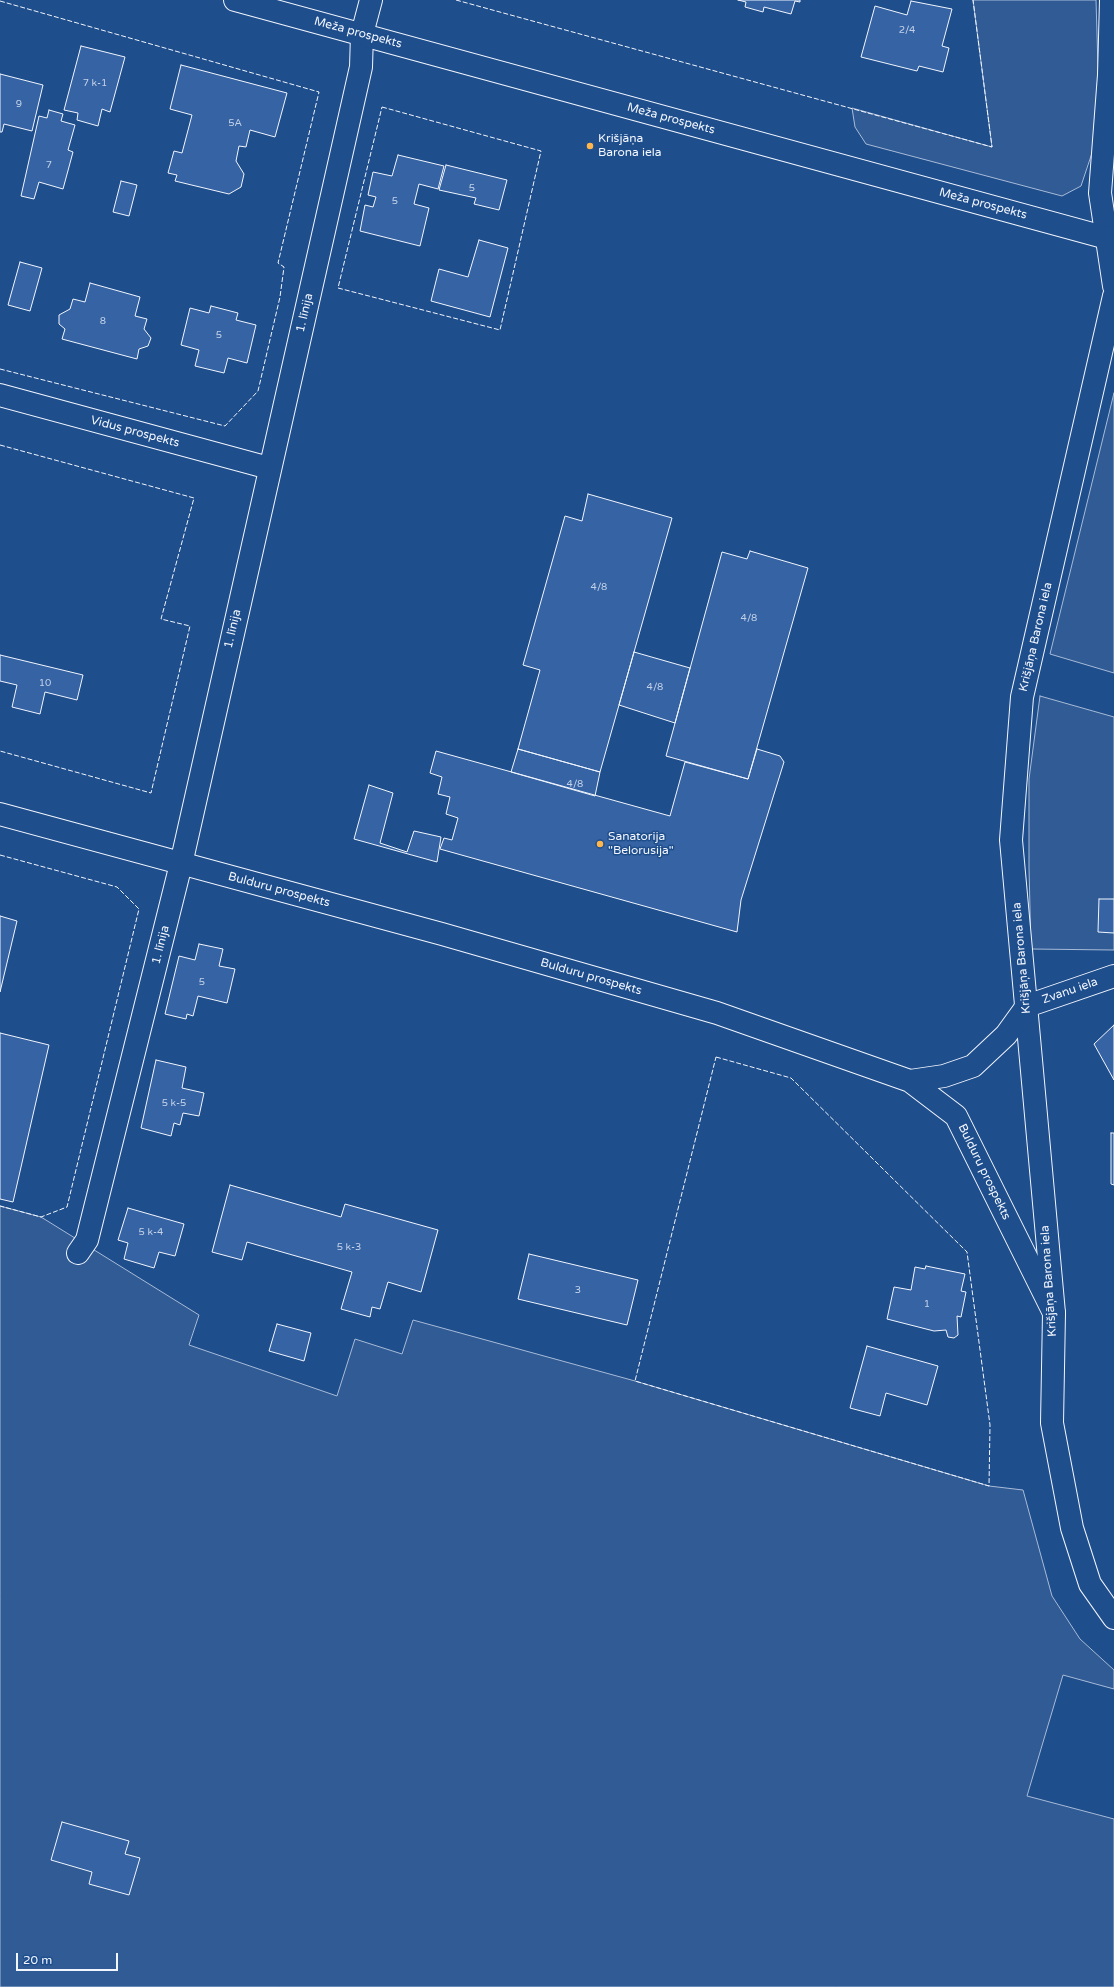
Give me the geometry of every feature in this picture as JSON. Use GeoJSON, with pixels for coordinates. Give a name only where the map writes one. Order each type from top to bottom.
{"type":"FeatureCollection","features":[{"type":"Feature","properties":{"kind":"street","name":"Meža prospekts"},"geometry":{"type":"LineString","coordinates":[[235,0],[1110,239]]}},
{"type":"Feature","properties":{"kind":"street","name":"1. līnija"},"geometry":{"type":"LineString","coordinates":[[78,1253],[87,1240],[181,864],[269,468],[361,67],[362,34],[371,0]]}},
{"type":"Feature","properties":{"kind":"street"},"geometry":{"type":"LineString","coordinates":[[1111,0],[1109,75],[1100,192],[1110,239],[1114,286]]}},
{"type":"Feature","properties":{"kind":"street","name":"Krišjāņa Barona iela"},"geometry":{"type":"LineString","coordinates":[[1114,296],[1022,697],[1011,840],[1054,1313],[1052,1423],[1070,1521],[1090,1584],[1114,1618]]}},
{"type":"Feature","properties":{"kind":"street","name":"Vidus prospekts"},"geometry":{"type":"LineString","coordinates":[[0,395],[269,468]]}},
{"type":"Feature","properties":{"kind":"street","name":"Bulduru prospekts"},"geometry":{"type":"LineString","coordinates":[[0,814],[442,934],[717,1013],[910,1082],[956,1116],[1054,1313]]}},
{"type":"Feature","properties":{"kind":"street","name":"Zvanu iela"},"geometry":{"type":"LineString","coordinates":[[1027,1006],[1114,976]]}},
{"type":"Feature","properties":{"kind":"street"},"geometry":{"type":"LineString","coordinates":[[910,1082],[944,1076],[973,1066],[1006,1035],[1027,1006]]}},
{"type":"Feature","properties":{"kind":"shaded area"},"geometry":{"type":"Polygon","coordinates":[[[973,0],[1096,0],[1098,68],[1095,144],[1081,186],[1062,196],[866,144],[855,127],[852,108],[992,147],[973,0]]]}},
{"type":"Feature","properties":{"kind":"shaded area"},"geometry":{"type":"Polygon","coordinates":[[[1114,393],[1114,673],[1050,654],[1114,393]]]}},
{"type":"Feature","properties":{"kind":"shaded area"},"geometry":{"type":"Polygon","coordinates":[[[1040,696],[1114,717],[1114,950],[1031,949],[1029,779],[1040,696]]]}},
{"type":"Feature","properties":{"kind":"shaded area"},"geometry":{"type":"Polygon","coordinates":[[[0,1206],[41,1217],[199,1315],[189,1345],[337,1396],[355,1339],[402,1354],[413,1320],[635,1381],[989,1486],[1023,1490],[1052,1596],[1080,1639],[1114,1670],[1114,1689],[1063,1675],[1027,1796],[1114,1819],[1114,1987],[0,1987],[0,1206]]]}},
{"type":"Feature","properties":{"kind":"building"},"geometry":{"type":"Polygon","coordinates":[[[738,0],[800,0],[800,2],[795,1],[791,14],[764,7],[763,12],[745,7],[746,2],[738,0]]]}},
{"type":"Feature","properties":{"kind":"building"},"geometry":{"type":"Polygon","coordinates":[[[911,1],[952,9],[942,46],[949,48],[943,72],[919,66],[917,71],[861,57],[875,6],[907,15],[911,1]]]}},
{"type":"Feature","properties":{"kind":"building"},"geometry":{"type":"Polygon","coordinates":[[[81,46],[125,57],[110,112],[102,109],[98,126],[77,120],[78,113],[64,110],[81,46]]]}},
{"type":"Feature","properties":{"kind":"building"},"geometry":{"type":"Polygon","coordinates":[[[181,65],[287,93],[275,137],[250,130],[246,147],[239,146],[236,161],[244,174],[241,187],[229,194],[175,181],[177,175],[168,173],[174,151],[182,153],[192,115],[170,109],[181,65]]]}},
{"type":"Feature","properties":{"kind":"building"},"geometry":{"type":"Polygon","coordinates":[[[0,74],[43,85],[32,131],[4,124],[2,132],[0,132],[0,74]]]}},
{"type":"Feature","properties":{"kind":"building"},"geometry":{"type":"Polygon","coordinates":[[[49,110],[63,114],[61,121],[75,125],[68,150],[73,152],[63,189],[39,182],[34,199],[21,196],[39,116],[47,118],[49,110]]]}},
{"type":"Feature","properties":{"kind":"building"},"geometry":{"type":"Polygon","coordinates":[[[398,155],[444,166],[438,189],[419,184],[414,204],[429,208],[420,246],[360,231],[365,205],[373,207],[376,197],[368,195],[373,172],[392,176],[398,155]]]}},
{"type":"Feature","properties":{"kind":"building"},"geometry":{"type":"Polygon","coordinates":[[[446,165],[507,180],[499,210],[474,204],[476,198],[439,190],[446,165]]]}},
{"type":"Feature","properties":{"kind":"building"},"geometry":{"type":"Polygon","coordinates":[[[121,181],[137,185],[129,216],[113,212],[121,181]]]}},
{"type":"Feature","properties":{"kind":"building"},"geometry":{"type":"Polygon","coordinates":[[[479,240],[508,248],[490,317],[431,301],[439,269],[468,277],[479,240]]]}},
{"type":"Feature","properties":{"kind":"building"},"geometry":{"type":"Polygon","coordinates":[[[20,262],[42,268],[30,311],[8,305],[20,262]]]}},
{"type":"Feature","properties":{"kind":"building"},"geometry":{"type":"Polygon","coordinates":[[[90,283],[140,297],[135,316],[147,319],[144,329],[151,338],[148,346],[139,349],[137,359],[62,339],[65,329],[59,324],[59,315],[70,309],[73,299],[85,302],[90,283]]]}},
{"type":"Feature","properties":{"kind":"building"},"geometry":{"type":"Polygon","coordinates":[[[211,306],[238,313],[236,320],[256,325],[247,363],[228,358],[224,373],[195,366],[199,350],[181,345],[190,308],[209,313],[211,306]]]}},
{"type":"Feature","properties":{"kind":"building"},"geometry":{"type":"Polygon","coordinates":[[[588,494],[672,518],[600,772],[518,749],[540,670],[523,665],[565,516],[582,521],[588,494]]]}},
{"type":"Feature","properties":{"kind":"building"},"geometry":{"type":"Polygon","coordinates":[[[750,551],[808,568],[748,779],[666,756],[722,552],[747,559],[750,551]]]}},
{"type":"Feature","properties":{"kind":"building"},"geometry":{"type":"Polygon","coordinates":[[[634,652],[690,668],[675,723],[619,705],[634,652]]]}},
{"type":"Feature","properties":{"kind":"building"},"geometry":{"type":"Polygon","coordinates":[[[0,655],[83,675],[77,700],[45,692],[40,714],[12,707],[17,685],[0,681],[0,655]]]}},
{"type":"Feature","properties":{"kind":"building"},"geometry":{"type":"Polygon","coordinates":[[[518,749],[600,772],[595,796],[511,772],[518,749]]]}},
{"type":"Feature","properties":{"kind":"building","name":"Sanatorija \"Belorusija\""},"geometry":{"type":"Polygon","coordinates":[[[757,749],[780,756],[784,762],[741,900],[737,932],[440,849],[444,838],[452,840],[458,818],[446,814],[450,797],[438,794],[442,777],[430,773],[436,751],[670,816],[685,762],[748,779],[757,749]]]}},
{"type":"Feature","properties":{"kind":"building"},"geometry":{"type":"Polygon","coordinates":[[[369,785],[393,793],[380,843],[407,852],[414,831],[441,837],[437,862],[354,839],[369,785]]]}},
{"type":"Feature","properties":{"kind":"building"},"geometry":{"type":"Polygon","coordinates":[[[1099,899],[1114,899],[1114,933],[1098,932],[1099,899]]]}},
{"type":"Feature","properties":{"kind":"building"},"geometry":{"type":"Polygon","coordinates":[[[0,916],[17,921],[0,992],[0,916]]]}},
{"type":"Feature","properties":{"kind":"building"},"geometry":{"type":"Polygon","coordinates":[[[199,944],[223,949],[219,966],[235,969],[227,1003],[198,996],[193,1016],[187,1014],[186,1019],[165,1014],[179,956],[195,960],[199,944]]]}},
{"type":"Feature","properties":{"kind":"building"},"geometry":{"type":"Polygon","coordinates":[[[1114,1025],[1114,1080],[1094,1044],[1114,1025]]]}},
{"type":"Feature","properties":{"kind":"building"},"geometry":{"type":"Polygon","coordinates":[[[0,1033],[49,1045],[13,1202],[0,1199],[0,1033]]]}},
{"type":"Feature","properties":{"kind":"building"},"geometry":{"type":"Polygon","coordinates":[[[156,1060],[186,1067],[182,1088],[204,1093],[199,1116],[183,1113],[180,1125],[174,1123],[171,1136],[141,1128],[156,1060]]]}},
{"type":"Feature","properties":{"kind":"building"},"geometry":{"type":"Polygon","coordinates":[[[1111,1133],[1114,1133],[1114,1185],[1111,1184],[1111,1133]]]}},
{"type":"Feature","properties":{"kind":"building"},"geometry":{"type":"Polygon","coordinates":[[[230,1185],[341,1217],[345,1204],[438,1230],[421,1292],[388,1282],[380,1309],[372,1307],[370,1317],[341,1309],[352,1272],[247,1242],[242,1260],[212,1252],[230,1185]]]}},
{"type":"Feature","properties":{"kind":"building"},"geometry":{"type":"Polygon","coordinates":[[[128,1208],[184,1224],[175,1256],[159,1252],[154,1268],[124,1259],[128,1243],[118,1240],[128,1208]]]}},
{"type":"Feature","properties":{"kind":"building"},"geometry":{"type":"Polygon","coordinates":[[[529,1254],[638,1280],[627,1325],[518,1299],[529,1254]]]}},
{"type":"Feature","properties":{"kind":"building"},"geometry":{"type":"Polygon","coordinates":[[[926,1266],[965,1274],[961,1291],[966,1292],[961,1317],[957,1316],[958,1335],[954,1338],[948,1337],[946,1330],[934,1331],[887,1319],[894,1287],[911,1290],[915,1267],[925,1269],[926,1266]]]}},
{"type":"Feature","properties":{"kind":"building"},"geometry":{"type":"Polygon","coordinates":[[[277,1324],[311,1333],[304,1361],[269,1351],[277,1324]]]}},
{"type":"Feature","properties":{"kind":"building"},"geometry":{"type":"Polygon","coordinates":[[[867,1346],[938,1366],[927,1405],[886,1393],[880,1416],[850,1408],[867,1346]]]}},
{"type":"Feature","properties":{"kind":"building"},"geometry":{"type":"Polygon","coordinates":[[[62,1822],[129,1841],[125,1854],[140,1858],[129,1895],[89,1884],[92,1872],[51,1860],[62,1822]]]}},
{"type":"Feature","properties":{"kind":"fence"},"geometry":{"type":"LineString","coordinates":[[456,0],[992,147],[973,0]]}},
{"type":"Feature","properties":{"kind":"fence"},"geometry":{"type":"LineString","coordinates":[[0,1],[319,92],[278,263],[284,267],[280,297],[258,391],[225,426],[0,369]]}},
{"type":"Feature","properties":{"kind":"fence"},"geometry":{"type":"LineString","coordinates":[[382,107],[541,151],[500,330],[338,288],[382,107]]}},
{"type":"Feature","properties":{"kind":"fence"},"geometry":{"type":"LineString","coordinates":[[0,445],[194,498],[161,619],[190,626],[151,793],[0,751]]}},
{"type":"Feature","properties":{"kind":"fence"},"geometry":{"type":"LineString","coordinates":[[0,855],[117,887],[139,909],[67,1207],[41,1217],[0,1206]]}},
{"type":"Feature","properties":{"kind":"fence"},"geometry":{"type":"LineString","coordinates":[[716,1057],[791,1078],[967,1252],[990,1425],[989,1486],[635,1381],[716,1057]]}},
{"type":"Feature","properties":{"kind":"place","name":"Krišjāņa Barona iela"},"geometry":{"type":"Point","coordinates":[590,146]}},
{"type":"Feature","properties":{"kind":"place","name":"Sanatorija \"Belorusija\""},"geometry":{"type":"Point","coordinates":[600,844]}}]}
